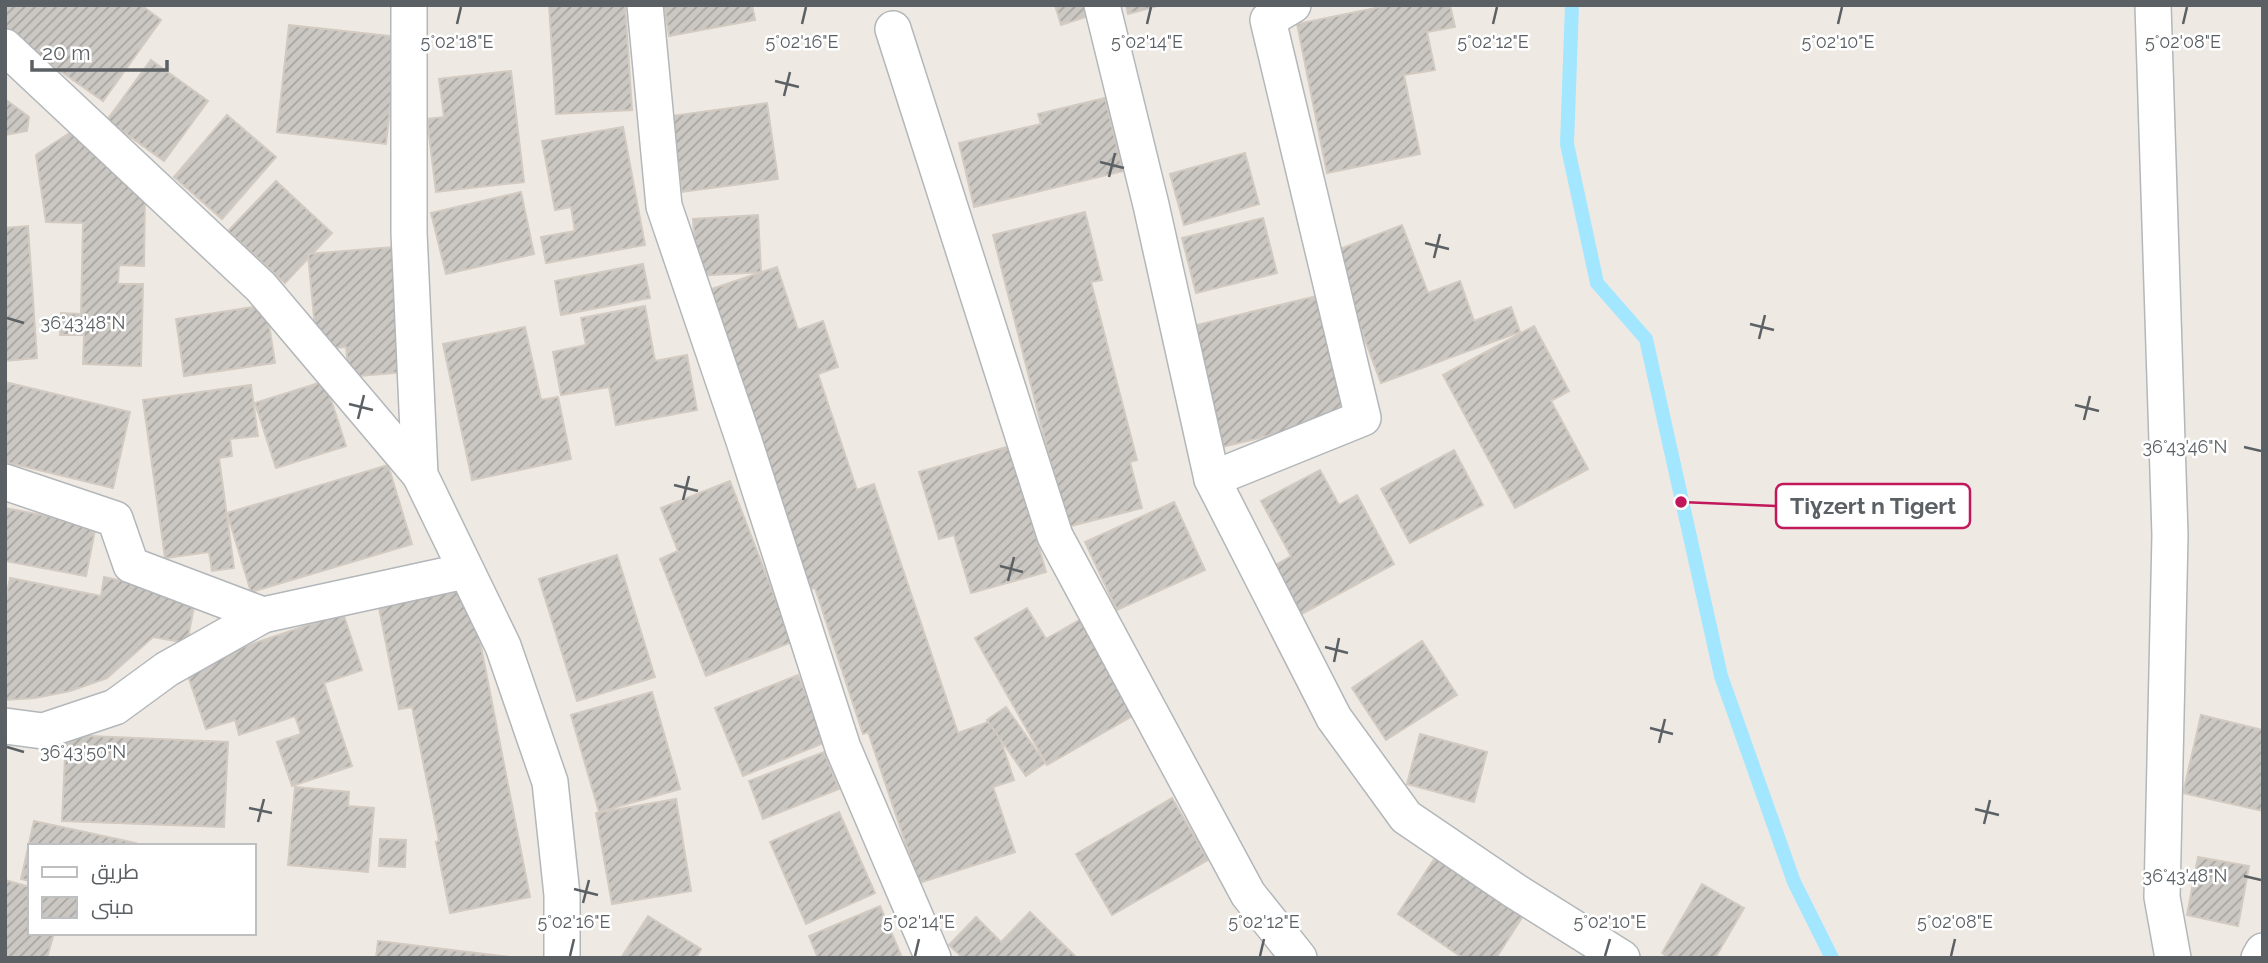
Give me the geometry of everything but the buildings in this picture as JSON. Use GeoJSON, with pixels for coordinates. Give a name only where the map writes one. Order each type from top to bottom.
{"type":"FeatureCollection","features":[{"type":"Feature","properties":{"kind":"street"},"geometry":{"type":"LineString","coordinates":[[409,5],[409,233],[420,475]]}},
{"type":"Feature","properties":{"kind":"street"},"geometry":{"type":"LineString","coordinates":[[645,5],[664,206],[744,441],[843,748],[933,958]]}},
{"type":"Feature","properties":{"kind":"street"},"geometry":{"type":"LineString","coordinates":[[1102,5],[1152,205],[1212,479],[1334,718],[1406,817],[1515,891],[1622,958]]}},
{"type":"Feature","properties":{"kind":"street"},"geometry":{"type":"LineString","coordinates":[[1212,479],[1363,418],[1268,20],[1293,5]]}},
{"type":"Feature","properties":{"kind":"street"},"geometry":{"type":"LineString","coordinates":[[2153,5],[2170,535],[2162,897],[2173,958]]}},
{"type":"Feature","properties":{"kind":"street"},"geometry":{"type":"LineString","coordinates":[[893,29],[1055,536],[1248,894],[1299,958]]}},
{"type":"Feature","properties":{"kind":"street"},"geometry":{"type":"LineString","coordinates":[[5,47],[261,287],[420,475],[503,646],[550,782],[562,895],[562,958]]}},
{"type":"Feature","properties":{"kind":"street"},"geometry":{"type":"LineString","coordinates":[[5,482],[115,519],[131,565],[263,615]]}},
{"type":"Feature","properties":{"kind":"street"},"geometry":{"type":"LineString","coordinates":[[5,726],[43,731],[115,707],[167,669],[263,615],[465,571]]}},
{"type":"Feature","properties":{"kind":"street"},"geometry":{"type":"LineString","coordinates":[[2259,958],[2263,951]]}},
{"type":"Feature","properties":{"kind":"waterway"},"geometry":{"type":"LineString","coordinates":[[1572,5],[1567,144],[1597,283],[1646,339],[1721,676],[1794,882],[1832,958]]}},
{"type":"Feature","properties":{"kind":"place","name":"Tiɣzert n Tigert"},"geometry":{"type":"Point","coordinates":[1681,502]}}]}
